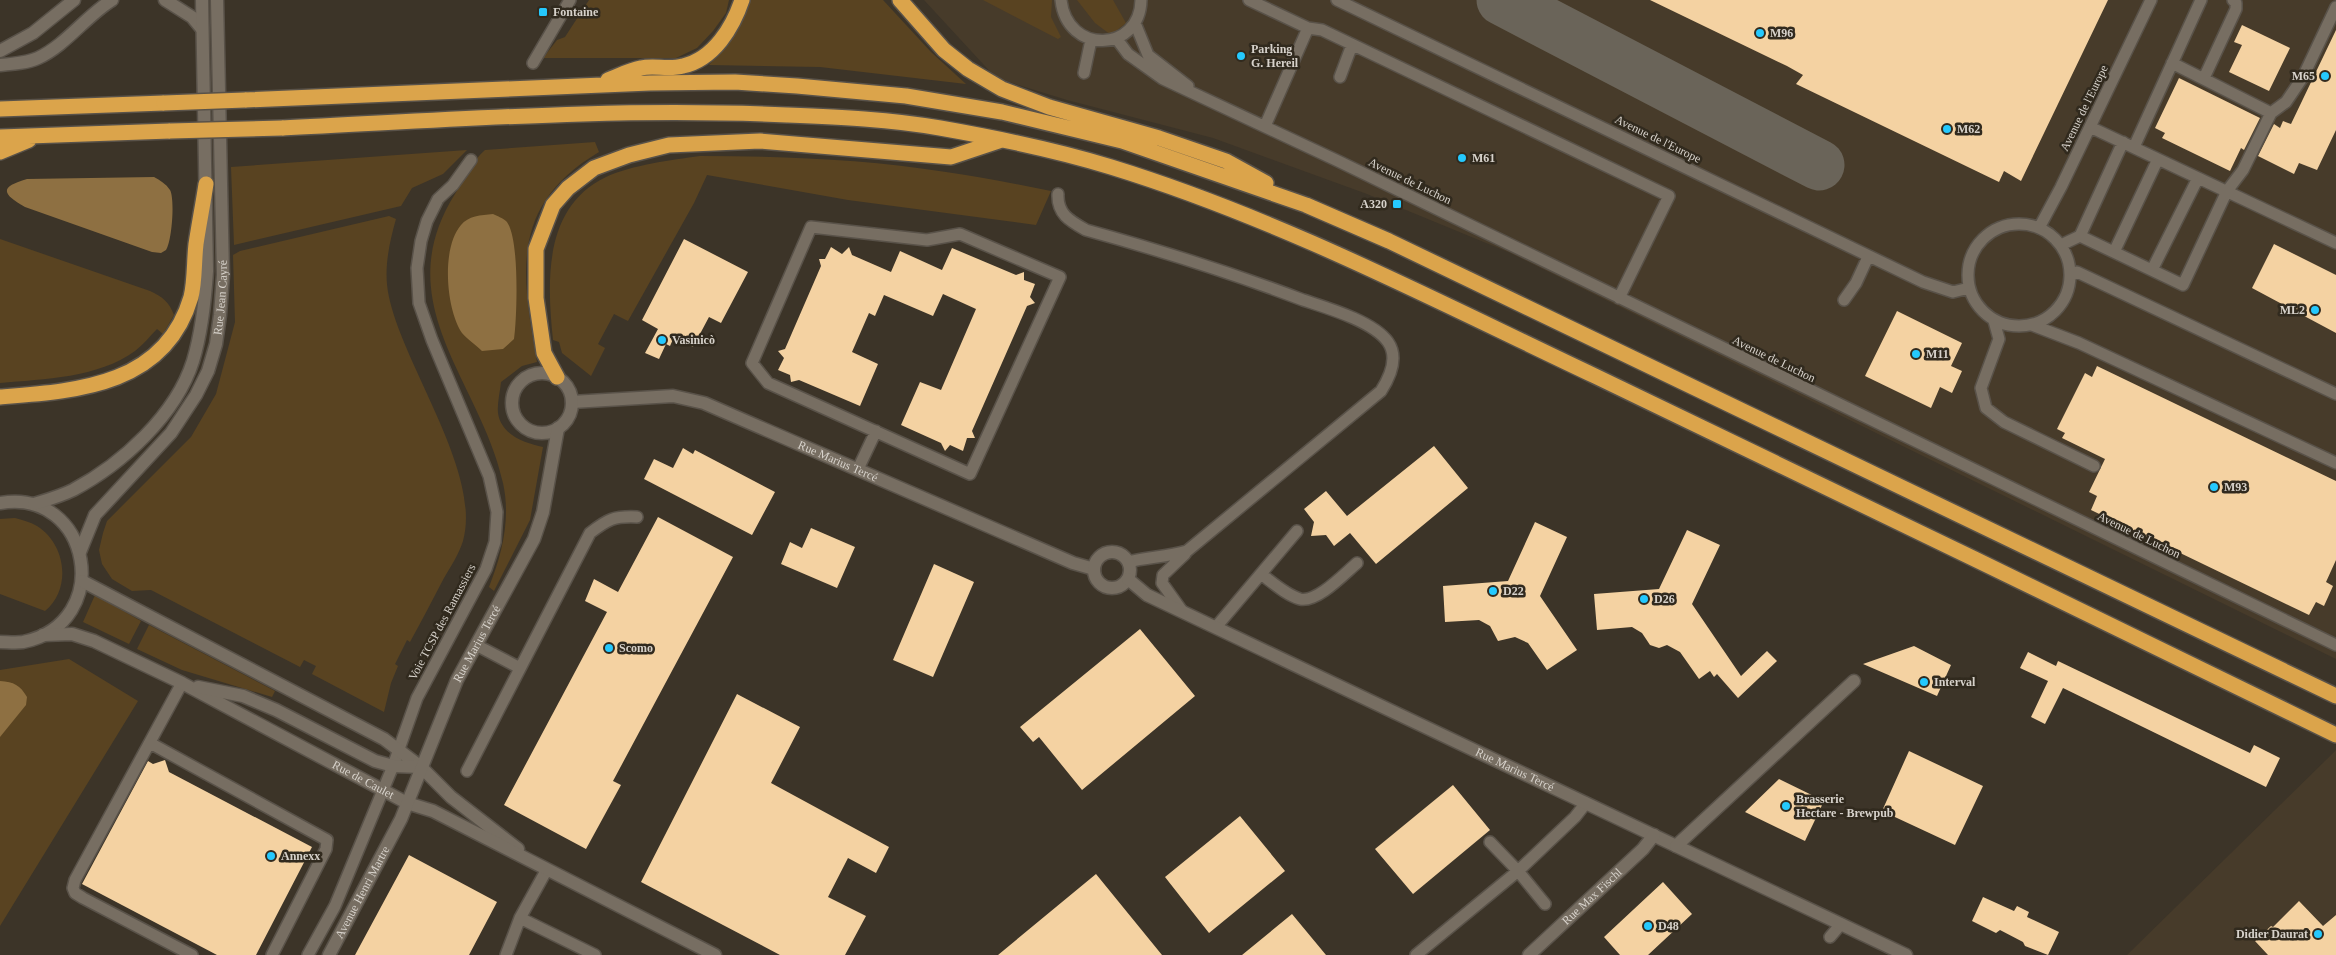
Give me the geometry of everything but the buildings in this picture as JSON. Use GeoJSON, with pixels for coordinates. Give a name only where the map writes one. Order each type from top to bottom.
{"type":"FeatureCollection","features":[{"type":"Feature","properties":{"kind":"highway"},"geometry":{"type":"LineString","coordinates":[[595,85],[640,68],[683,66],[702,56],[726,34],[736,18],[742,0]]}},
{"type":"Feature","properties":{"kind":"highway"},"geometry":{"type":"LineString","coordinates":[[900,0],[944,50],[968,69],[1002,89],[1049,107],[1150,136],[1226,162],[1306,205],[1407,250],[2336,696]]}},
{"type":"Feature","properties":{"kind":"highway"},"geometry":{"type":"LineString","coordinates":[[0,109],[595,85],[734,82],[797,86],[906,96],[1002,112],[1122,141],[1306,205]]}},
{"type":"Feature","properties":{"kind":"highway"},"geometry":{"type":"LineString","coordinates":[[0,137],[282,128],[572,115],[726,112],[862,119],[934,127],[1001,140],[1108,166],[1223,206],[1335,252],[1731,441],[2336,735]]}},
{"type":"Feature","properties":{"kind":"highway"},"geometry":{"type":"LineString","coordinates":[[0,152],[40,136]]}},
{"type":"Feature","properties":{"kind":"highway"},"geometry":{"type":"LineString","coordinates":[[557,377],[544,353],[536,298],[536,250],[553,205],[568,188],[594,168],[629,155],[669,145],[760,141],[951,157],[1001,140]]}},
{"type":"Feature","properties":{"kind":"highway"},"geometry":{"type":"LineString","coordinates":[[0,397],[50,393],[95,386],[120,377],[137,368],[150,360],[162,348],[180,322],[191,296],[206,184]]}},
{"type":"Feature","properties":{"kind":"main road"},"geometry":{"type":"LineString","coordinates":[[0,52],[25,38],[74,0]]}},
{"type":"Feature","properties":{"kind":"main road"},"geometry":{"type":"LineString","coordinates":[[0,65],[39,57],[56,46],[93,13],[112,0]]}},
{"type":"Feature","properties":{"kind":"main road"},"geometry":{"type":"LineString","coordinates":[[165,0],[192,17],[202,29]]}},
{"type":"Feature","properties":{"kind":"main road","name":"Rue Jean Cayré"},"geometry":{"type":"LineString","coordinates":[[34,504],[73,490],[113,464],[145,437],[174,398],[192,362],[204,313],[207,271],[202,0]]}},
{"type":"Feature","properties":{"kind":"main road","name":"Rue Jean Cayré"},"geometry":{"type":"LineString","coordinates":[[80,552],[95,516],[171,433],[196,396],[208,371],[216,344],[223,275],[217,0]]}},
{"type":"Feature","properties":{"kind":"main road"},"geometry":{"type":"LineString","coordinates":[[537,373],[547,373],[557,377],[565,384],[570,392],[572,402],[566,421],[558,428],[540,433],[530,430],[516,418],[512,400],[520,382],[537,373]]}},
{"type":"Feature","properties":{"kind":"main road","name":"Rue Marius Tercé"},"geometry":{"type":"LineString","coordinates":[[572,402],[672,396],[704,403],[1073,563],[1094,569]]}},
{"type":"Feature","properties":{"kind":"main road","name":"Rue Marius Tercé"},"geometry":{"type":"LineString","coordinates":[[396,830],[457,680],[534,539],[543,512],[558,428]]}},
{"type":"Feature","properties":{"kind":"main road"},"geometry":{"type":"LineString","coordinates":[[0,503],[11,501],[34,504],[50,512],[63,522],[73,536],[80,552],[82,581],[76,604],[62,622],[43,635],[22,642],[0,642]]}},
{"type":"Feature","properties":{"kind":"main road"},"geometry":{"type":"LineString","coordinates":[[1108,552],[1116,552],[1128,562],[1130,567],[1128,579],[1118,588],[1104,586],[1098,582],[1094,569],[1096,562],[1101,556],[1108,552]]}},
{"type":"Feature","properties":{"kind":"main road","name":"Rue Marius Tercé"},"geometry":{"type":"LineString","coordinates":[[1128,579],[1147,594],[1182,611],[1906,955]]}},
{"type":"Feature","properties":{"kind":"main road","name":"Rue de Caulet"},"geometry":{"type":"LineString","coordinates":[[82,581],[384,739],[400,749],[421,767],[451,797],[546,871]]}},
{"type":"Feature","properties":{"kind":"main road","name":"Rue de Caulet"},"geometry":{"type":"LineString","coordinates":[[43,635],[72,634],[94,641],[182,683],[407,803],[433,812],[546,871],[715,955]]}},
{"type":"Feature","properties":{"kind":"main road"},"geometry":{"type":"LineString","coordinates":[[1676,846],[1854,681]]}},
{"type":"Feature","properties":{"kind":"main road","name":"Rue de Caulet"},"geometry":{"type":"LineString","coordinates":[[182,683],[243,696],[276,710],[375,761],[393,766],[421,767]]}},
{"type":"Feature","properties":{"kind":"main road","name":"Avenue Henri Martre"},"geometry":{"type":"LineString","coordinates":[[330,955],[396,830]]}},
{"type":"Feature","properties":{"kind":"main road","name":"Rue Max Fischl"},"geometry":{"type":"LineString","coordinates":[[1529,955],[1643,849],[1654,836]]}},
{"type":"Feature","properties":{"kind":"lane"},"geometry":{"type":"LineString","coordinates":[[533,63],[570,0]]}},
{"type":"Feature","properties":{"kind":"lane"},"geometry":{"type":"LineString","coordinates":[[1061,0],[1063,14],[1068,24],[1076,32],[1091,40],[1104,41],[1116,38],[1127,32],[1135,23],[1139,14],[1141,0]]}},
{"type":"Feature","properties":{"kind":"lane"},"geometry":{"type":"LineString","coordinates":[[1249,0],[1308,28],[1322,30],[1668,196],[1619,298]]}},
{"type":"Feature","properties":{"kind":"lane","name":"Avenue de l'Europe"},"geometry":{"type":"LineString","coordinates":[[1337,0],[1868,257],[1942,289],[1953,292],[1969,288]]}},
{"type":"Feature","properties":{"kind":"lane","name":"Avenue de l'Europe"},"geometry":{"type":"LineString","coordinates":[[2039,228],[2151,0]]}},
{"type":"Feature","properties":{"kind":"lane"},"geometry":{"type":"LineString","coordinates":[[2061,245],[2080,236],[2172,63],[2201,0]]}},
{"type":"Feature","properties":{"kind":"lane"},"geometry":{"type":"LineString","coordinates":[[2204,78],[2236,9],[2236,2],[2233,0]]}},
{"type":"Feature","properties":{"kind":"lane"},"geometry":{"type":"LineString","coordinates":[[2080,236],[2183,285],[2227,191],[2242,170],[2271,113],[2286,102],[2303,77],[2336,7]]}},
{"type":"Feature","properties":{"kind":"lane"},"geometry":{"type":"LineString","coordinates":[[1135,23],[1148,55],[1201,96]]}},
{"type":"Feature","properties":{"kind":"lane"},"geometry":{"type":"LineString","coordinates":[[1265,126],[1308,28]]}},
{"type":"Feature","properties":{"kind":"lane"},"geometry":{"type":"LineString","coordinates":[[1116,38],[1128,54],[1163,79],[1201,96]]}},
{"type":"Feature","properties":{"kind":"lane"},"geometry":{"type":"LineString","coordinates":[[1084,73],[1091,40]]}},
{"type":"Feature","properties":{"kind":"lane"},"geometry":{"type":"LineString","coordinates":[[1340,77],[1352,45]]}},
{"type":"Feature","properties":{"kind":"lane"},"geometry":{"type":"LineString","coordinates":[[2172,63],[2271,113]]}},
{"type":"Feature","properties":{"kind":"lane","name":"Avenue de Luchon"},"geometry":{"type":"LineString","coordinates":[[1201,96],[2336,645]]}},
{"type":"Feature","properties":{"kind":"lane"},"geometry":{"type":"LineString","coordinates":[[2090,127],[2336,243]]}},
{"type":"Feature","properties":{"kind":"lane"},"geometry":{"type":"LineString","coordinates":[[2114,252],[2158,159]]}},
{"type":"Feature","properties":{"kind":"lane","name":"Voie TCSP des Ramassiers"},"geometry":{"type":"LineString","coordinates":[[308,955],[335,906],[400,749],[417,698],[486,569],[495,542],[497,512],[489,476],[432,340],[419,303],[417,268],[421,241],[428,221],[438,199],[453,185],[471,160]]}},
{"type":"Feature","properties":{"kind":"lane"},"geometry":{"type":"LineString","coordinates":[[2152,270],[2198,178]]}},
{"type":"Feature","properties":{"kind":"lane"},"geometry":{"type":"LineString","coordinates":[[1058,194],[1057,204],[1066,218],[1086,230],[1233,274],[1322,306],[1373,328],[1388,342],[1392,358],[1392,372],[1381,391],[1187,552],[1163,575],[1162,583],[1182,611]]}},
{"type":"Feature","properties":{"kind":"lane"},"geometry":{"type":"LineString","coordinates":[[2032,326],[2047,319],[2060,308],[2068,291],[2071,276],[2067,255],[2061,245],[2048,233],[2039,228],[2022,224],[2011,224],[1997,229],[1982,240],[1969,261],[1969,288],[1979,307],[1994,320],[2012,326],[2032,326],[2079,342],[2336,463]]}},
{"type":"Feature","properties":{"kind":"lane"},"geometry":{"type":"LineString","coordinates":[[811,226],[927,240],[960,234],[1060,277],[970,474],[876,431],[768,383],[752,363],[811,226]]}},
{"type":"Feature","properties":{"kind":"lane"},"geometry":{"type":"LineString","coordinates":[[1844,300],[1856,283],[1868,257]]}},
{"type":"Feature","properties":{"kind":"lane"},"geometry":{"type":"LineString","coordinates":[[2071,276],[2077,272],[2336,394]]}},
{"type":"Feature","properties":{"kind":"lane"},"geometry":{"type":"LineString","coordinates":[[1994,320],[1999,339],[1981,388],[1986,408],[2004,422],[2094,466]]}},
{"type":"Feature","properties":{"kind":"lane"},"geometry":{"type":"LineString","coordinates":[[858,469],[876,431]]}},
{"type":"Feature","properties":{"kind":"lane"},"geometry":{"type":"LineString","coordinates":[[467,772],[590,532],[608,519],[621,516],[637,517]]}},
{"type":"Feature","properties":{"kind":"lane"},"geometry":{"type":"LineString","coordinates":[[1216,627],[1297,531]]}},
{"type":"Feature","properties":{"kind":"lane"},"geometry":{"type":"LineString","coordinates":[[1128,562],[1152,556],[1173,556],[1187,552]]}},
{"type":"Feature","properties":{"kind":"lane"},"geometry":{"type":"LineString","coordinates":[[1261,574],[1291,595],[1302,600],[1319,595],[1357,563]]}},
{"type":"Feature","properties":{"kind":"lane"},"geometry":{"type":"LineString","coordinates":[[476,645],[520,668]]}},
{"type":"Feature","properties":{"kind":"lane"},"geometry":{"type":"LineString","coordinates":[[182,683],[75,880],[73,888],[75,893],[83,898],[192,955]]}},
{"type":"Feature","properties":{"kind":"lane"},"geometry":{"type":"LineString","coordinates":[[150,743],[327,840],[326,849],[272,955]]}},
{"type":"Feature","properties":{"kind":"lane"},"geometry":{"type":"LineString","coordinates":[[1416,955],[1518,871],[1575,817],[1586,803]]}},
{"type":"Feature","properties":{"kind":"lane"},"geometry":{"type":"LineString","coordinates":[[1490,842],[1518,871],[1545,904]]}},
{"type":"Feature","properties":{"kind":"lane"},"geometry":{"type":"LineString","coordinates":[[506,955],[520,918],[546,871]]}},
{"type":"Feature","properties":{"kind":"lane"},"geometry":{"type":"LineString","coordinates":[[520,918],[594,955]]}},
{"type":"Feature","properties":{"kind":"lane"},"geometry":{"type":"LineString","coordinates":[[1830,937],[1841,924]]}},
{"type":"Feature","properties":{"kind":"shaded area"},"geometry":{"type":"Polygon","coordinates":[[[589,0],[729,0],[726,13],[713,31],[697,48],[676,58],[543,58],[557,40],[565,37],[589,0]]]}},
{"type":"Feature","properties":{"kind":"shaded area"},"geometry":{"type":"Polygon","coordinates":[[[750,0],[883,0],[931,52],[966,84],[820,67],[709,65],[739,27],[750,0]]]}},
{"type":"Feature","properties":{"kind":"shaded area"},"geometry":{"type":"Polygon","coordinates":[[[924,0],[2336,0],[2336,659],[1508,252],[1367,194],[1213,138],[1067,100],[996,78],[924,0]]]}},
{"type":"Feature","properties":{"kind":"shaded area"},"geometry":{"type":"Polygon","coordinates":[[[983,0],[1052,0],[1051,17],[1061,37],[1058,39],[983,0]]]}},
{"type":"Feature","properties":{"kind":"shaded area"},"geometry":{"type":"Polygon","coordinates":[[[1077,0],[1113,0],[1126,23],[1111,35],[1095,23],[1077,0]]]}},
{"type":"Feature","properties":{"kind":"shaded area"},"geometry":{"type":"Polygon","coordinates":[[[595,142],[599,152],[570,173],[550,195],[536,218],[529,243],[526,270],[527,299],[537,362],[522,366],[501,382],[498,413],[504,427],[515,437],[543,447],[530,520],[494,591],[489,587],[498,562],[506,523],[503,483],[492,446],[445,342],[434,307],[430,271],[436,234],[455,194],[472,165],[485,150],[595,142]]]}},
{"type":"Feature","properties":{"kind":"shaded area"},"geometry":{"type":"Polygon","coordinates":[[[467,150],[443,174],[412,188],[401,206],[234,245],[231,167],[467,150]]]}},
{"type":"Feature","properties":{"kind":"shaded area"},"geometry":{"type":"Polygon","coordinates":[[[700,156],[793,158],[885,164],[972,176],[1051,191],[1036,225],[848,200],[707,175],[694,203],[628,321],[614,314],[598,344],[605,348],[591,376],[562,353],[559,342],[553,340],[550,294],[551,271],[554,248],[560,226],[570,207],[585,190],[606,177],[640,166],[700,156]]]}},
{"type":"Feature","properties":{"kind":"shaded area"},"geometry":{"type":"Polygon","coordinates":[[[154,177],[167,186],[172,195],[170,238],[166,250],[161,253],[152,252],[25,207],[11,198],[7,191],[12,185],[27,179],[154,177]]]}},
{"type":"Feature","properties":{"kind":"shaded area"},"geometry":{"type":"Polygon","coordinates":[[[493,214],[506,221],[514,243],[516,278],[515,329],[514,339],[503,349],[482,351],[466,338],[457,322],[449,294],[448,263],[450,248],[461,225],[471,218],[493,214]]]}},
{"type":"Feature","properties":{"kind":"shaded area"},"geometry":{"type":"Polygon","coordinates":[[[389,216],[396,219],[389,248],[387,267],[389,297],[397,325],[452,452],[462,484],[466,514],[463,541],[455,560],[410,642],[407,640],[395,664],[398,666],[391,683],[384,712],[312,674],[316,666],[304,660],[300,667],[151,590],[132,591],[112,579],[102,564],[99,550],[107,521],[191,437],[216,394],[235,322],[233,255],[240,251],[389,216]]]}},
{"type":"Feature","properties":{"kind":"shaded area"},"geometry":{"type":"Polygon","coordinates":[[[0,239],[150,291],[165,300],[174,315],[163,334],[157,329],[135,351],[104,367],[70,376],[0,383],[0,239]]]}},
{"type":"Feature","properties":{"kind":"shaded area"},"geometry":{"type":"Polygon","coordinates":[[[15,518],[37,526],[47,534],[59,555],[62,579],[59,591],[54,602],[45,611],[0,594],[0,519],[15,518]]]}},
{"type":"Feature","properties":{"kind":"shaded area"},"geometry":{"type":"Polygon","coordinates":[[[95,595],[141,621],[129,644],[83,622],[95,595]]]}},
{"type":"Feature","properties":{"kind":"shaded area"},"geometry":{"type":"Polygon","coordinates":[[[149,625],[275,691],[272,697],[182,670],[137,649],[149,625]]]}},
{"type":"Feature","properties":{"kind":"shaded area"},"geometry":{"type":"Polygon","coordinates":[[[69,659],[138,701],[0,926],[0,670],[69,659]]]}},
{"type":"Feature","properties":{"kind":"shaded area"},"geometry":{"type":"Polygon","coordinates":[[[0,681],[16,685],[27,697],[26,705],[0,737],[0,681]]]}},
{"type":"Feature","properties":{"kind":"shaded area"},"geometry":{"type":"Polygon","coordinates":[[[2336,750],[2336,955],[2127,955],[2327,759],[2336,750]]]}},
{"type":"Feature","properties":{"kind":"taxiway"},"geometry":{"type":"LineString","coordinates":[[1502,0],[1819,165]]}},
{"type":"Feature","properties":{"kind":"place","name":"Fontaine"},"geometry":{"type":"Point","coordinates":[543,12]}},
{"type":"Feature","properties":{"kind":"place","name":"M96"},"geometry":{"type":"Point","coordinates":[1760,33]}},
{"type":"Feature","properties":{"kind":"place","name":"Parking G. Hereil"},"geometry":{"type":"Point","coordinates":[1241,56]}},
{"type":"Feature","properties":{"kind":"place","name":"M65"},"geometry":{"type":"Point","coordinates":[2325,76]}},
{"type":"Feature","properties":{"kind":"place","name":"M62"},"geometry":{"type":"Point","coordinates":[1947,129]}},
{"type":"Feature","properties":{"kind":"place","name":"M61"},"geometry":{"type":"Point","coordinates":[1462,158]}},
{"type":"Feature","properties":{"kind":"place","name":"A320"},"geometry":{"type":"Point","coordinates":[1397,204]}},
{"type":"Feature","properties":{"kind":"place","name":"ML2"},"geometry":{"type":"Point","coordinates":[2315,310]}},
{"type":"Feature","properties":{"kind":"place","name":"Vasinicò"},"geometry":{"type":"Point","coordinates":[662,340]}},
{"type":"Feature","properties":{"kind":"place","name":"M11"},"geometry":{"type":"Point","coordinates":[1916,354]}},
{"type":"Feature","properties":{"kind":"place","name":"M93"},"geometry":{"type":"Point","coordinates":[2214,487]}},
{"type":"Feature","properties":{"kind":"place","name":"D22"},"geometry":{"type":"Point","coordinates":[1493,591]}},
{"type":"Feature","properties":{"kind":"place","name":"D26"},"geometry":{"type":"Point","coordinates":[1644,599]}},
{"type":"Feature","properties":{"kind":"place","name":"Scomo"},"geometry":{"type":"Point","coordinates":[609,648]}},
{"type":"Feature","properties":{"kind":"place","name":"Interval"},"geometry":{"type":"Point","coordinates":[1924,682]}},
{"type":"Feature","properties":{"kind":"place","name":"Brasserie Hectare - Brewpub"},"geometry":{"type":"Point","coordinates":[1786,806]}},
{"type":"Feature","properties":{"kind":"place","name":"Annexx"},"geometry":{"type":"Point","coordinates":[271,856]}},
{"type":"Feature","properties":{"kind":"place","name":"D48"},"geometry":{"type":"Point","coordinates":[1648,926]}},
{"type":"Feature","properties":{"kind":"place","name":"Didier Daurat"},"geometry":{"type":"Point","coordinates":[2318,934]}}]}
